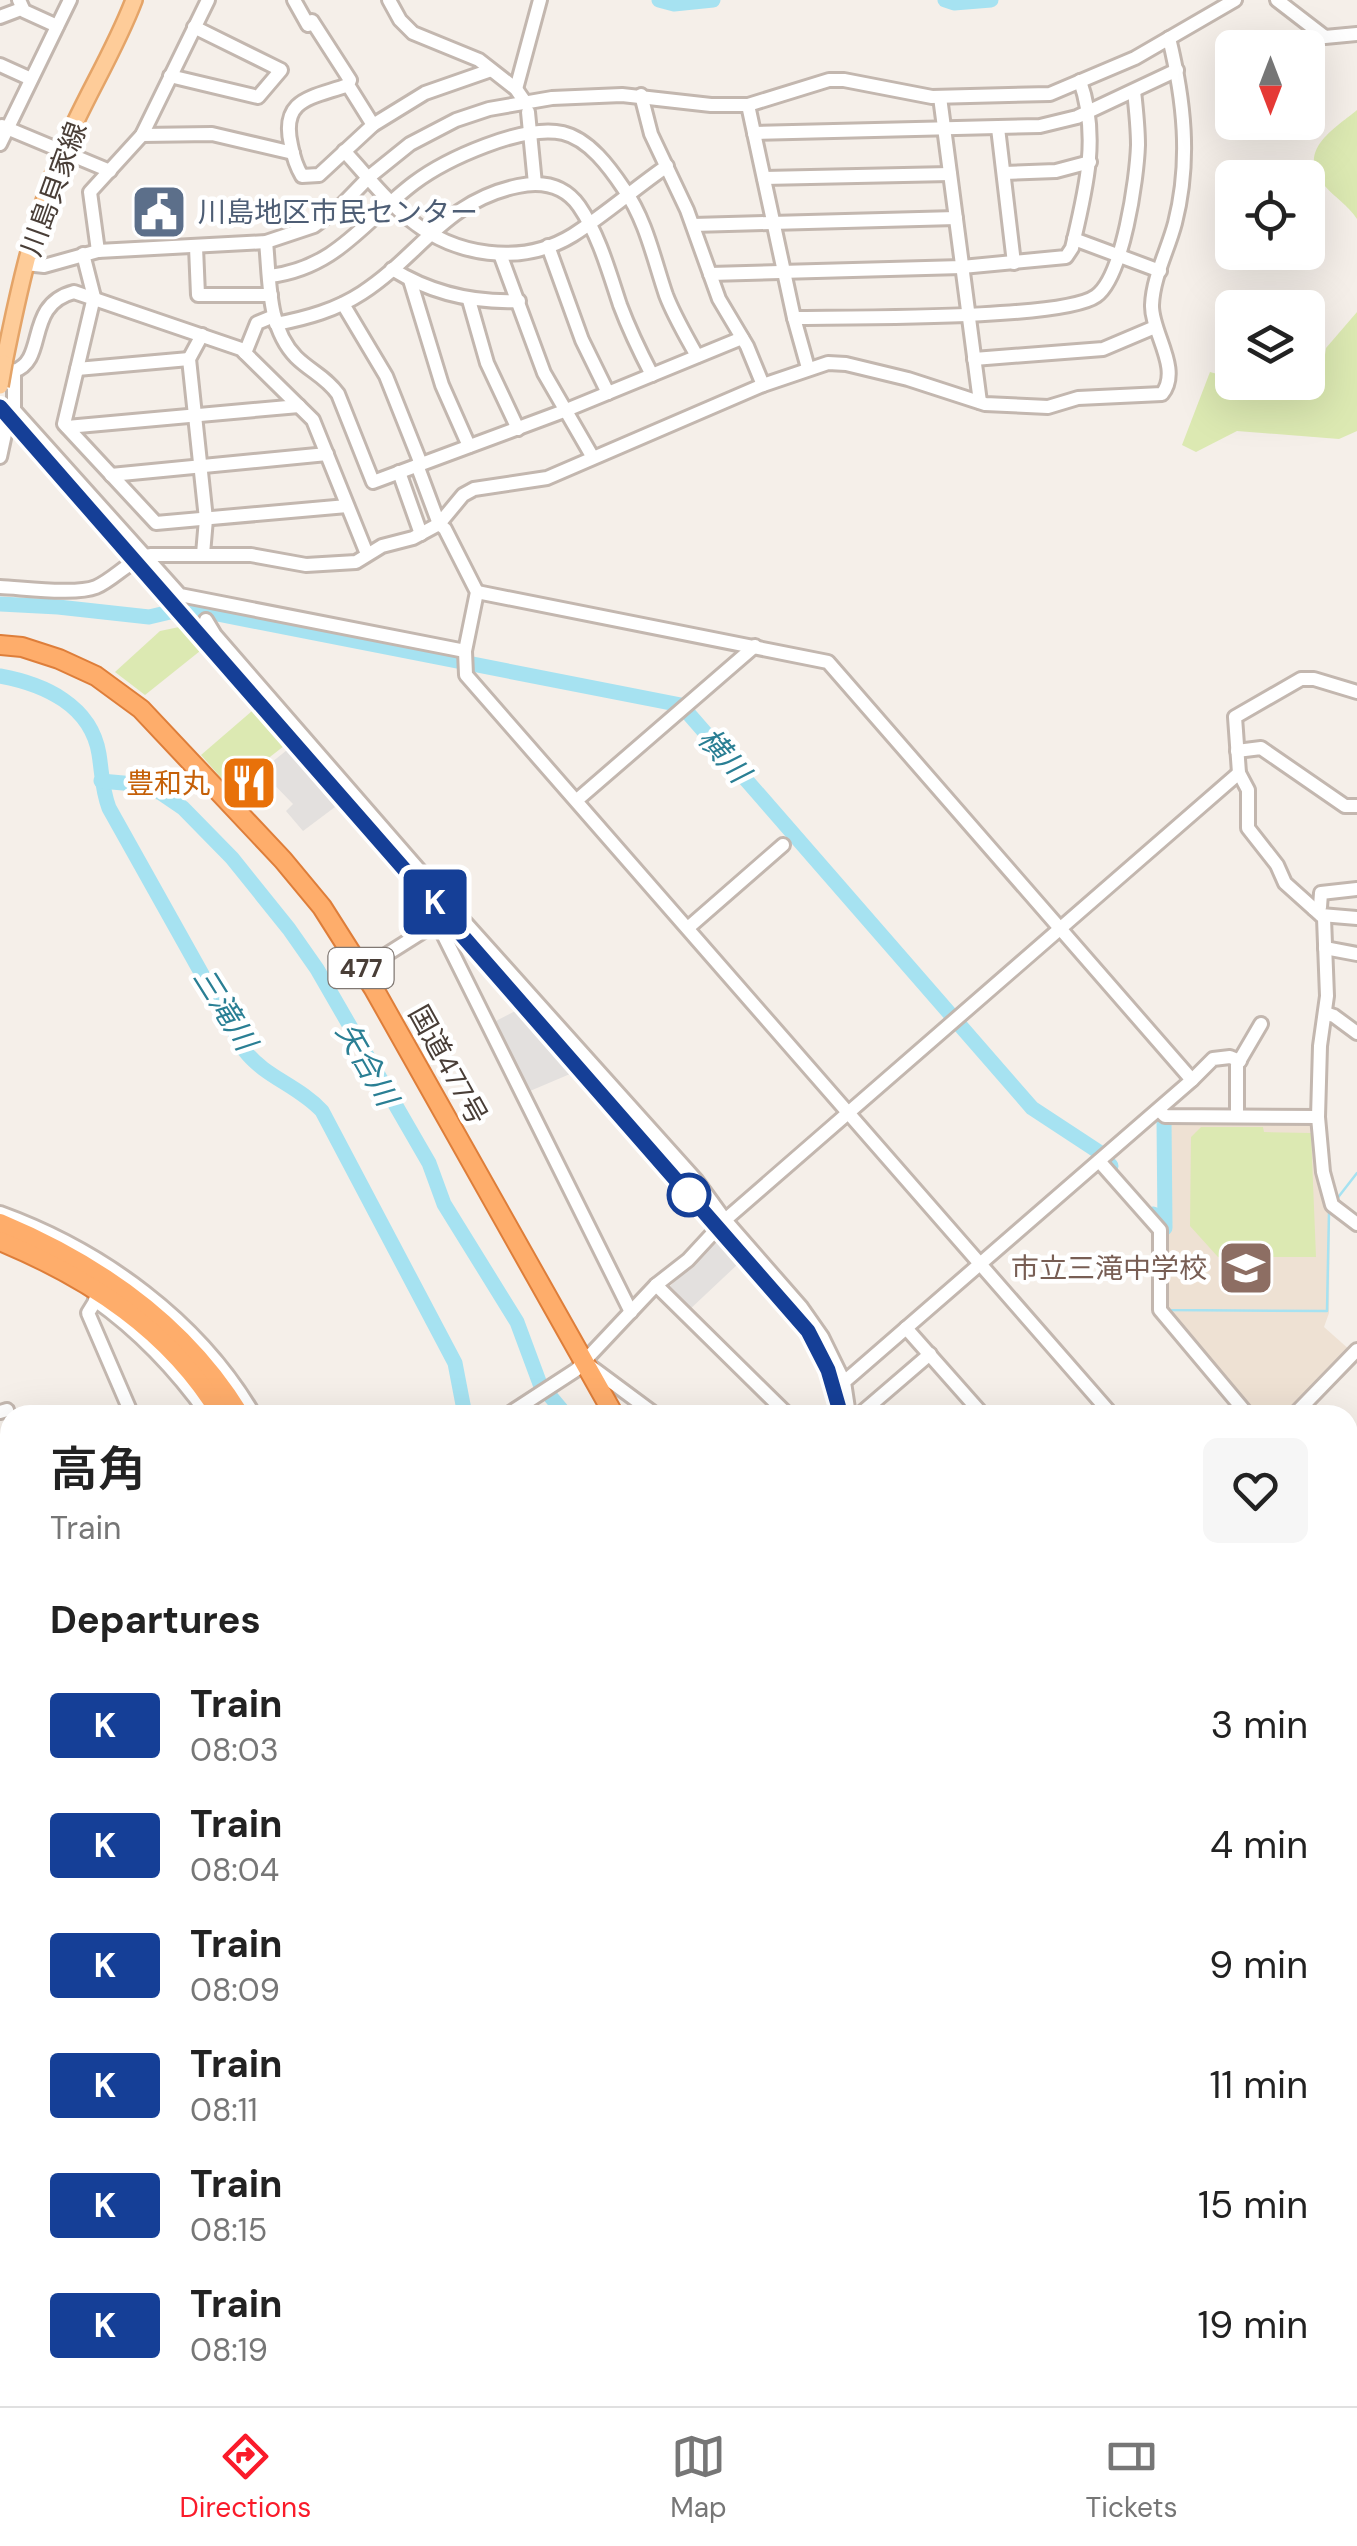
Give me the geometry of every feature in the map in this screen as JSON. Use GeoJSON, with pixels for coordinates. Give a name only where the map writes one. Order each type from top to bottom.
{"type":"FeatureCollection","features":[{"type":"Feature","properties":{"kind":"highway","name":"国道477号"},"geometry":{"type":"LineString","coordinates":[[0,645],[22,647],[72,665],[96,676],[141,709],[322,907],[362,970],[580,1366],[608,1405]]}},
{"type":"Feature","properties":{"kind":"highway"},"geometry":{"type":"LineString","coordinates":[[0,1223],[102,1275],[162,1319],[202,1360],[233,1405]]}},
{"type":"Feature","properties":{"kind":"highway"},"geometry":{"type":"LineString","coordinates":[[0,1241],[48,1261],[104,1292],[132,1313],[190,1372],[214,1405]]}},
{"type":"Feature","properties":{"kind":"main road","name":"川島貝家線"},"geometry":{"type":"LineString","coordinates":[[7,386],[3,358],[26,264],[62,151],[134,0]]}},
{"type":"Feature","properties":{"kind":"street"},"geometry":{"type":"LineString","coordinates":[[0,144],[4,126],[70,0]]}},
{"type":"Feature","properties":{"kind":"street"},"geometry":{"type":"LineString","coordinates":[[98,252],[90,192],[142,136],[208,0]]}},
{"type":"Feature","properties":{"kind":"street"},"geometry":{"type":"LineString","coordinates":[[294,0],[336,57],[372,125]]}},
{"type":"Feature","properties":{"kind":"street"},"geometry":{"type":"LineString","coordinates":[[389,0],[413,33],[470,56],[516,89],[526,107],[535,184]]}},
{"type":"Feature","properties":{"kind":"street"},"geometry":{"type":"LineString","coordinates":[[516,89],[540,0]]}},
{"type":"Feature","properties":{"kind":"street"},"geometry":{"type":"LineString","coordinates":[[26,264],[44,266],[98,252],[266,242],[300,232],[329,216],[394,155],[431,132],[471,114],[579,96],[641,96],[711,105],[748,105],[829,80],[940,97],[1050,94],[1134,58],[1235,0]]}},
{"type":"Feature","properties":{"kind":"street"},"geometry":{"type":"LineString","coordinates":[[1277,0],[1325,37],[1357,34]]}},
{"type":"Feature","properties":{"kind":"street"},"geometry":{"type":"LineString","coordinates":[[0,17],[20,4],[57,26]]}},
{"type":"Feature","properties":{"kind":"street"},"geometry":{"type":"LineString","coordinates":[[170,76],[258,96],[281,70],[194,27]]}},
{"type":"Feature","properties":{"kind":"street"},"geometry":{"type":"LineString","coordinates":[[0,575],[5,588],[92,588],[142,556],[252,556],[306,565],[356,562],[439,524],[463,495],[474,489],[547,478],[764,384],[828,363],[846,364],[980,402],[1042,407],[1078,398],[1162,394],[1168,384],[1167,363],[1155,327],[1152,302],[1182,189],[1185,137],[1169,38]]}},
{"type":"Feature","properties":{"kind":"street"},"geometry":{"type":"LineString","coordinates":[[0,65],[32,79]]}},
{"type":"Feature","properties":{"kind":"street"},"geometry":{"type":"LineString","coordinates":[[348,85],[304,102],[291,112],[287,129],[302,176],[319,175],[372,125],[426,93],[490,70]]}},
{"type":"Feature","properties":{"kind":"street"},"geometry":{"type":"LineString","coordinates":[[754,133],[1052,124],[1089,112],[1177,70]]}},
{"type":"Feature","properties":{"kind":"street"},"geometry":{"type":"LineString","coordinates":[[710,274],[962,268],[1068,256],[1090,162],[1089,112],[1080,81]]}},
{"type":"Feature","properties":{"kind":"street"},"geometry":{"type":"LineString","coordinates":[[794,318],[968,315],[1082,303],[1097,296],[1107,285],[1118,255],[1137,160],[1134,92]]}},
{"type":"Feature","properties":{"kind":"street"},"geometry":{"type":"LineString","coordinates":[[641,96],[651,134],[693,225],[719,299],[764,384]]}},
{"type":"Feature","properties":{"kind":"street"},"geometry":{"type":"LineString","coordinates":[[940,97],[980,402]]}},
{"type":"Feature","properties":{"kind":"street"},"geometry":{"type":"LineString","coordinates":[[748,105],[808,368]]}},
{"type":"Feature","properties":{"kind":"street"},"geometry":{"type":"LineString","coordinates":[[4,126],[110,171]]}},
{"type":"Feature","properties":{"kind":"street"},"geometry":{"type":"LineString","coordinates":[[998,128],[1014,263]]}},
{"type":"Feature","properties":{"kind":"street"},"geometry":{"type":"LineString","coordinates":[[270,276],[303,268],[334,252],[360,234],[416,182],[458,156],[490,144],[562,132],[577,139],[608,167],[627,193],[672,310],[697,356]]}},
{"type":"Feature","properties":{"kind":"street"},"geometry":{"type":"LineString","coordinates":[[142,136],[212,134],[293,154]]}},
{"type":"Feature","properties":{"kind":"street"},"geometry":{"type":"LineString","coordinates":[[344,151],[392,203],[429,233],[461,247],[500,254],[548,246],[590,224],[667,166]]}},
{"type":"Feature","properties":{"kind":"street"},"geometry":{"type":"LineString","coordinates":[[1004,174],[1056,171],[1090,162]]}},
{"type":"Feature","properties":{"kind":"street"},"geometry":{"type":"LineString","coordinates":[[764,178],[950,174]]}},
{"type":"Feature","properties":{"kind":"street"},"geometry":{"type":"LineString","coordinates":[[246,353],[257,323],[310,317],[343,304],[392,269],[456,211],[484,196],[546,184],[566,192],[590,224],[628,326],[652,374]]}},
{"type":"Feature","properties":{"kind":"street"},"geometry":{"type":"LineString","coordinates":[[693,225],[956,218]]}},
{"type":"Feature","properties":{"kind":"street"},"geometry":{"type":"LineString","coordinates":[[1074,240],[1160,271]]}},
{"type":"Feature","properties":{"kind":"street"},"geometry":{"type":"LineString","coordinates":[[266,242],[275,320],[293,354],[329,381],[338,394],[373,482],[564,411],[742,338]]}},
{"type":"Feature","properties":{"kind":"street"},"geometry":{"type":"LineString","coordinates":[[196,246],[198,295],[271,295]]}},
{"type":"Feature","properties":{"kind":"street"},"geometry":{"type":"LineString","coordinates":[[548,246],[588,354],[608,393]]}},
{"type":"Feature","properties":{"kind":"street"},"geometry":{"type":"LineString","coordinates":[[83,254],[94,297],[64,424],[156,524],[347,506]]}},
{"type":"Feature","properties":{"kind":"street"},"geometry":{"type":"LineString","coordinates":[[500,254],[544,373],[592,456]]}},
{"type":"Feature","properties":{"kind":"street"},"geometry":{"type":"LineString","coordinates":[[392,269],[410,280],[469,300],[518,301]]}},
{"type":"Feature","properties":{"kind":"street"},"geometry":{"type":"LineString","coordinates":[[410,280],[442,384],[469,446]]}},
{"type":"Feature","properties":{"kind":"street"},"geometry":{"type":"LineString","coordinates":[[367,554],[313,420],[246,353],[74,292],[65,294],[46,311],[39,322],[32,359],[14,370],[7,386],[14,410],[180,595],[465,651]]}},
{"type":"Feature","properties":{"kind":"street"},"geometry":{"type":"LineString","coordinates":[[469,300],[488,363],[518,428]]}},
{"type":"Feature","properties":{"kind":"street"},"geometry":{"type":"LineString","coordinates":[[343,304],[386,376],[439,524],[477,592],[465,651],[466,674],[1103,1405]]}},
{"type":"Feature","properties":{"kind":"street"},"geometry":{"type":"LineString","coordinates":[[974,359],[1103,349],[1155,327]]}},
{"type":"Feature","properties":{"kind":"street"},"geometry":{"type":"LineString","coordinates":[[202,335],[190,359],[206,519],[203,554]]}},
{"type":"Feature","properties":{"kind":"street"},"geometry":{"type":"LineString","coordinates":[[77,369],[190,359]]}},
{"type":"Feature","properties":{"kind":"street"},"geometry":{"type":"LineString","coordinates":[[67,426],[299,406]]}},
{"type":"Feature","properties":{"kind":"street"},"geometry":{"type":"LineString","coordinates":[[0,421],[5,434],[0,457]]}},
{"type":"Feature","properties":{"kind":"street"},"geometry":{"type":"LineString","coordinates":[[111,475],[326,454]]}},
{"type":"Feature","properties":{"kind":"street"},"geometry":{"type":"LineString","coordinates":[[400,472],[421,534]]}},
{"type":"Feature","properties":{"kind":"street"},"geometry":{"type":"LineString","coordinates":[[477,592],[828,662],[1192,1080]]}},
{"type":"Feature","properties":{"kind":"street"},"geometry":{"type":"LineString","coordinates":[[206,620],[215,636],[453,910],[696,1180],[812,1322],[844,1382],[847,1405]]}},
{"type":"Feature","properties":{"kind":"street"},"geometry":{"type":"LineString","coordinates":[[577,800],[756,646]]}},
{"type":"Feature","properties":{"kind":"street"},"geometry":{"type":"LineString","coordinates":[[1357,692],[1308,678],[1286,685],[1235,718],[1239,773],[1248,790],[1248,828],[1277,865],[1285,883],[1324,918],[1325,1013],[1318,1117],[1328,1198],[1357,1224]]}},
{"type":"Feature","properties":{"kind":"street"},"geometry":{"type":"LineString","coordinates":[[1237,751],[1261,748],[1345,806],[1357,806]]}},
{"type":"Feature","properties":{"kind":"street"},"geometry":{"type":"LineString","coordinates":[[523,1405],[580,1366],[656,1284],[688,1260],[725,1220],[1239,773]]}},
{"type":"Feature","properties":{"kind":"street"},"geometry":{"type":"LineString","coordinates":[[688,927],[783,845]]}},
{"type":"Feature","properties":{"kind":"street"},"geometry":{"type":"LineString","coordinates":[[1317,912],[1321,893],[1357,889]]}},
{"type":"Feature","properties":{"kind":"street"},"geometry":{"type":"LineString","coordinates":[[1317,912],[1357,918]]}},
{"type":"Feature","properties":{"kind":"street"},"geometry":{"type":"LineString","coordinates":[[362,970],[442,919],[631,1312]]}},
{"type":"Feature","properties":{"kind":"street"},"geometry":{"type":"LineString","coordinates":[[1325,948],[1357,954]]}},
{"type":"Feature","properties":{"kind":"street"},"geometry":{"type":"LineString","coordinates":[[1325,1013],[1357,1032]]}},
{"type":"Feature","properties":{"kind":"street"},"geometry":{"type":"LineString","coordinates":[[1237,1116],[1237,1068],[1261,1024]]}},
{"type":"Feature","properties":{"kind":"street"},"geometry":{"type":"LineString","coordinates":[[844,1382],[1159,1110],[1213,1058],[1240,1061]]}},
{"type":"Feature","properties":{"kind":"street"},"geometry":{"type":"LineString","coordinates":[[1159,1110],[1164,1116],[1318,1117]]}},
{"type":"Feature","properties":{"kind":"street"},"geometry":{"type":"LineString","coordinates":[[1101,1159],[1160,1230],[1160,1310],[1240,1405]]}},
{"type":"Feature","properties":{"kind":"street"},"geometry":{"type":"LineString","coordinates":[[0,1213],[72,1246],[148,1296],[214,1358],[248,1405]]}},
{"type":"Feature","properties":{"kind":"street"},"geometry":{"type":"LineString","coordinates":[[0,1251],[31,1263],[96,1300],[136,1331],[173,1368],[201,1405]]}},
{"type":"Feature","properties":{"kind":"street"},"geometry":{"type":"LineString","coordinates":[[656,1284],[778,1405]]}},
{"type":"Feature","properties":{"kind":"street"},"geometry":{"type":"LineString","coordinates":[[96,1300],[88,1313],[128,1405]]}},
{"type":"Feature","properties":{"kind":"street"},"geometry":{"type":"LineString","coordinates":[[906,1328],[974,1405]]}},
{"type":"Feature","properties":{"kind":"street"},"geometry":{"type":"LineString","coordinates":[[1304,1405],[1357,1350]]}},
{"type":"Feature","properties":{"kind":"street"},"geometry":{"type":"LineString","coordinates":[[871,1405],[930,1354]]}},
{"type":"Feature","properties":{"kind":"street"},"geometry":{"type":"LineString","coordinates":[[580,1366],[640,1405]]}},
{"type":"Feature","properties":{"kind":"shaded area"},"geometry":{"type":"Polygon","coordinates":[[[287,750],[335,807],[303,831],[286,811],[293,804],[261,771],[287,750]]]}},
{"type":"Feature","properties":{"kind":"shaded area"},"geometry":{"type":"Polygon","coordinates":[[[519,1009],[570,1074],[530,1091],[496,1021],[519,1009]]]}},
{"type":"Feature","properties":{"kind":"shaded area","name":"市立三滝中学校"},"geometry":{"type":"Polygon","coordinates":[[[1170,1118],[1316,1120],[1330,1206],[1329,1313],[1324,1327],[1351,1351],[1300,1405],[1245,1405],[1164,1310],[1163,1230],[1170,1226],[1170,1118]]]}},
{"type":"Feature","properties":{"kind":"shaded area"},"geometry":{"type":"Polygon","coordinates":[[[722,1237],[739,1263],[688,1311],[667,1289],[722,1237]]]}},
{"type":"Feature","properties":{"kind":"green space"},"geometry":{"type":"Polygon","coordinates":[[[1357,110],[1357,219],[1325,186],[1325,160],[1314,160],[1329,133],[1357,110]]]}},
{"type":"Feature","properties":{"kind":"green space"},"geometry":{"type":"Polygon","coordinates":[[[1357,312],[1357,431],[1339,439],[1237,431],[1196,452],[1182,445],[1210,372],[1215,373],[1215,400],[1325,400],[1326,348],[1357,312]]]}},
{"type":"Feature","properties":{"kind":"green space"},"geometry":{"type":"Polygon","coordinates":[[[184,626],[200,651],[145,695],[115,672],[160,631],[184,626]]]}},
{"type":"Feature","properties":{"kind":"green space"},"geometry":{"type":"Polygon","coordinates":[[[252,711],[284,746],[230,788],[201,755],[252,711]]]}},
{"type":"Feature","properties":{"kind":"green space"},"geometry":{"type":"Polygon","coordinates":[[[1201,1127],[1263,1127],[1264,1132],[1311,1133],[1316,1257],[1218,1257],[1190,1226],[1191,1137],[1201,1127]]]}},
{"type":"Feature","properties":{"kind":"waterway"},"geometry":{"type":"LineString","coordinates":[[659,0],[674,4],[713,0]]}},
{"type":"Feature","properties":{"kind":"waterway"},"geometry":{"type":"LineString","coordinates":[[945,0],[991,0]]}},
{"type":"Feature","properties":{"kind":"waterway","name":"横川"},"geometry":{"type":"LineString","coordinates":[[0,604],[149,617],[187,608],[681,705],[1032,1108],[1099,1152],[1111,1166]]}},
{"type":"Feature","properties":{"kind":"waterway","name":"三滝川"},"geometry":{"type":"LineString","coordinates":[[0,676],[49,691],[86,722],[99,754],[109,808],[245,1051],[322,1111],[455,1363],[463,1405]]}},
{"type":"Feature","properties":{"kind":"waterway","name":"矢合川"},"geometry":{"type":"LineString","coordinates":[[101,781],[134,784],[161,793],[183,808],[232,858],[289,929],[317,969],[429,1163],[444,1204],[517,1322],[540,1384],[558,1405]]}},
{"type":"Feature","properties":{"kind":"waterway","name":"横川"},"geometry":{"type":"LineString","coordinates":[[1153,1214],[1165,1228],[1164,1119]]}},
{"type":"Feature","properties":{"kind":"waterway"},"geometry":{"type":"LineString","coordinates":[[1336,1200],[1357,1173]]}},
{"type":"Feature","properties":{"kind":"waterway"},"geometry":{"type":"LineString","coordinates":[[1166,1296],[1168,1310],[1327,1311],[1329,1212]]}},
{"type":"Feature","properties":{"kind":"railway"},"geometry":{"type":"LineString","coordinates":[[0,407],[679,1177],[704,1211]]}},
{"type":"Feature","properties":{"kind":"railway"},"geometry":{"type":"LineString","coordinates":[[697,1203],[808,1331],[828,1370],[838,1405]]}},
{"type":"Feature","properties":{"kind":"train","name":"K"},"geometry":{"type":"LineString","coordinates":[[0,407],[808,1331],[828,1370],[839,1405]]}},
{"type":"Feature","properties":{"kind":"place","name":"川島地区市民センター"},"geometry":{"type":"Point","coordinates":[159,212]}},
{"type":"Feature","properties":{"kind":"place","name":"豊和丸"},"geometry":{"type":"Point","coordinates":[249,783]}},
{"type":"Feature","properties":{"kind":"place","name":"市立三滝中学校"},"geometry":{"type":"Point","coordinates":[1246,1268]}}]}
